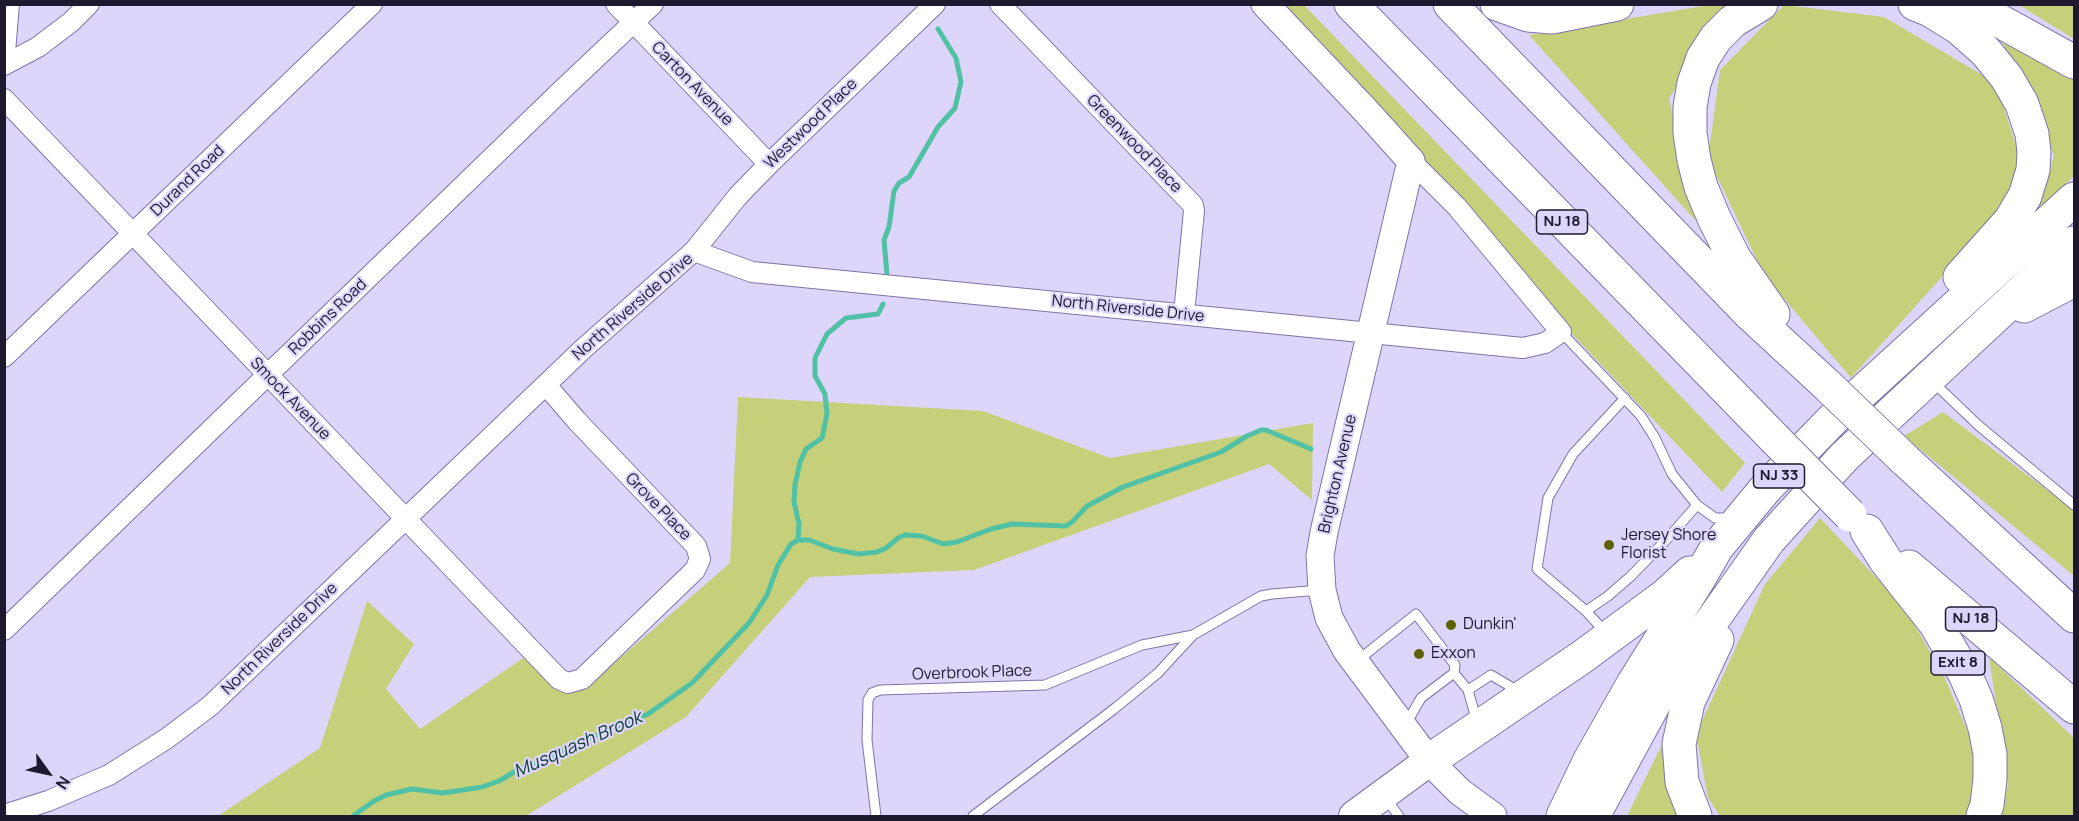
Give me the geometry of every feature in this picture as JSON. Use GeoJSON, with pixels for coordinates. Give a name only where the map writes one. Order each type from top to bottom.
{"type":"FeatureCollection","features":[{"type":"Feature","properties":{"kind":"highway","name":"NJ 18"},"geometry":{"type":"LineString","coordinates":[[1351,4],[1858,523],[2074,707]]}},
{"type":"Feature","properties":{"kind":"highway"},"geometry":{"type":"LineString","coordinates":[[1450,4],[1750,314],[2074,616]]}},
{"type":"Feature","properties":{"kind":"highway"},"geometry":{"type":"LineString","coordinates":[[1497,4],[1528,15],[1552,17],[1617,4]]}},
{"type":"Feature","properties":{"kind":"highway"},"geometry":{"type":"LineString","coordinates":[[1761,4],[1733,21],[1716,38],[1703,58],[1694,83],[1690,107],[1690,133],[1694,160],[1701,187],[1734,258],[1821,380]]}},
{"type":"Feature","properties":{"kind":"highway"},"geometry":{"type":"LineString","coordinates":[[1885,370],[1959,278],[2010,221],[2025,196],[2033,170],[2034,152],[2028,120],[2007,78],[1986,52],[1959,28],[1930,10],[1915,4]]}},
{"type":"Feature","properties":{"kind":"highway"},"geometry":{"type":"LineString","coordinates":[[1970,4],[2074,62]]}},
{"type":"Feature","properties":{"kind":"highway","name":"NJ 33"},"geometry":{"type":"LineString","coordinates":[[1563,816],[1590,760],[1622,703],[1717,547],[1766,488],[1826,426],[2074,199]]}},
{"type":"Feature","properties":{"kind":"highway","name":"NJ 33"},"geometry":{"type":"LineString","coordinates":[[1593,816],[1656,700],[1769,540],[1831,470],[2074,243]]}},
{"type":"Feature","properties":{"kind":"highway"},"geometry":{"type":"LineString","coordinates":[[1983,328],[2074,280]]}},
{"type":"Feature","properties":{"kind":"highway","name":"Exit 8"},"geometry":{"type":"LineString","coordinates":[[1858,523],[1935,623],[1965,674],[1976,699],[1990,754],[1990,779],[1987,805],[1983,816]]}},
{"type":"Feature","properties":{"kind":"highway"},"geometry":{"type":"LineString","coordinates":[[1976,526],[2074,600]]}},
{"type":"Feature","properties":{"kind":"highway"},"geometry":{"type":"LineString","coordinates":[[1428,761],[1666,596],[1717,547]]}},
{"type":"Feature","properties":{"kind":"highway"},"geometry":{"type":"LineString","coordinates":[[1695,816],[1682,782],[1679,765],[1681,727],[1688,702],[1751,566]]}},
{"type":"Feature","properties":{"kind":"main road"},"geometry":{"type":"LineString","coordinates":[[1354,816],[1391,806],[1428,761]]}},
{"type":"Feature","properties":{"kind":"street"},"geometry":{"type":"LineString","coordinates":[[4,64],[9,4]]}},
{"type":"Feature","properties":{"kind":"street"},"geometry":{"type":"LineString","coordinates":[[4,64],[38,47],[71,22],[89,4]]}},
{"type":"Feature","properties":{"kind":"street","name":"Durand Road"},"geometry":{"type":"LineString","coordinates":[[4,357],[372,4]]}},
{"type":"Feature","properties":{"kind":"street","name":"Carton Avenue"},"geometry":{"type":"LineString","coordinates":[[616,4],[769,164]]}},
{"type":"Feature","properties":{"kind":"street","name":"Robbins Road"},"geometry":{"type":"LineString","coordinates":[[4,630],[653,4]]}},
{"type":"Feature","properties":{"kind":"street","name":"Westwood Place"},"geometry":{"type":"LineString","coordinates":[[694,251],[738,196],[769,164],[935,4]]}},
{"type":"Feature","properties":{"kind":"street","name":"Greenwood Place"},"geometry":{"type":"LineString","coordinates":[[999,4],[1192,206],[1194,211],[1184,314]]}},
{"type":"Feature","properties":{"kind":"street"},"geometry":{"type":"LineString","coordinates":[[1265,4],[1411,161],[1457,207],[1561,332]]}},
{"type":"Feature","properties":{"kind":"street","name":"Smock Avenue"},"geometry":{"type":"LineString","coordinates":[[4,99],[559,680],[568,683],[582,679]]}},
{"type":"Feature","properties":{"kind":"street","name":"Brighton Avenue"},"geometry":{"type":"LineString","coordinates":[[1411,161],[1324,532],[1320,556],[1322,590],[1329,618],[1337,636],[1428,761],[1460,792],[1493,816]]}},
{"type":"Feature","properties":{"kind":"street","name":"North Riverside Drive"},"geometry":{"type":"LineString","coordinates":[[4,815],[48,801],[99,779],[166,739],[210,706],[583,349],[694,251],[752,272],[1523,348],[1545,343],[1561,332]]}},
{"type":"Feature","properties":{"kind":"street","name":"Grove Place"},"geometry":{"type":"LineString","coordinates":[[546,385],[577,421],[696,546],[700,559],[695,570],[582,679]]}},
{"type":"Feature","properties":{"kind":"street","name":"Brighton Avenue"},"geometry":{"type":"LineString","coordinates":[[1428,761],[1446,801],[1462,816]]}},
{"type":"Feature","properties":{"kind":"lane"},"geometry":{"type":"LineString","coordinates":[[1561,332],[1641,416],[1655,438],[1672,474],[1697,505],[1715,518],[1741,519]]}},
{"type":"Feature","properties":{"kind":"lane"},"geometry":{"type":"LineString","coordinates":[[1929,378],[1978,425],[2074,505]]}},
{"type":"Feature","properties":{"kind":"lane"},"geometry":{"type":"LineString","coordinates":[[1609,637],[1586,611],[1538,569],[1548,498],[1573,454],[1625,398]]}},
{"type":"Feature","properties":{"kind":"lane"},"geometry":{"type":"LineString","coordinates":[[1586,611],[1608,596],[1630,576],[1697,505]]}},
{"type":"Feature","properties":{"kind":"lane","name":"Overbrook Place"},"geometry":{"type":"LineString","coordinates":[[876,816],[867,740],[868,700],[872,693],[880,690],[1046,685],[1142,645],[1193,635],[1262,596],[1322,590]]}},
{"type":"Feature","properties":{"kind":"lane"},"geometry":{"type":"LineString","coordinates":[[1355,663],[1416,614],[1455,665],[1454,673],[1421,698],[1404,728]]}},
{"type":"Feature","properties":{"kind":"lane"},"geometry":{"type":"LineString","coordinates":[[973,816],[1158,673],[1193,635]]}},
{"type":"Feature","properties":{"kind":"lane"},"geometry":{"type":"LineString","coordinates":[[1454,673],[1468,690],[1479,727]]}},
{"type":"Feature","properties":{"kind":"lane"},"geometry":{"type":"LineString","coordinates":[[1468,690],[1491,675],[1526,695]]}},
{"type":"Feature","properties":{"kind":"green space"},"geometry":{"type":"Polygon","coordinates":[[[1260,5],[1304,5],[1745,463],[1722,492],[1260,5]]]}},
{"type":"Feature","properties":{"kind":"green space"},"geometry":{"type":"Polygon","coordinates":[[[1710,5],[1734,5],[1669,98],[1695,220],[1529,35],[1710,5]]]}},
{"type":"Feature","properties":{"kind":"green space"},"geometry":{"type":"Polygon","coordinates":[[[1784,5],[1884,17],[1996,83],[2019,155],[2012,199],[1851,378],[1764,275],[1708,158],[1720,70],[1784,5]]]}},
{"type":"Feature","properties":{"kind":"green space"},"geometry":{"type":"Polygon","coordinates":[[[2019,5],[2074,5],[2074,39],[2019,5]]]}},
{"type":"Feature","properties":{"kind":"green space"},"geometry":{"type":"Polygon","coordinates":[[[2002,41],[2074,71],[2074,176],[2037,211],[2054,155],[2002,41]]]}},
{"type":"Feature","properties":{"kind":"green space"},"geometry":{"type":"Polygon","coordinates":[[[738,397],[983,411],[1110,458],[1313,423],[1312,500],[1269,464],[974,570],[810,577],[686,717],[526,816],[218,816],[320,748],[367,601],[414,644],[386,689],[420,729],[526,656],[590,684],[730,563],[738,397]]]}},
{"type":"Feature","properties":{"kind":"green space"},"geometry":{"type":"Polygon","coordinates":[[[1943,412],[2074,510],[2074,576],[1904,436],[1943,412]]]}},
{"type":"Feature","properties":{"kind":"green space"},"geometry":{"type":"Polygon","coordinates":[[[1820,518],[1904,607],[1944,676],[1978,756],[1973,816],[1720,816],[1708,798],[1696,734],[1765,584],[1820,518]]]}},
{"type":"Feature","properties":{"kind":"green space"},"geometry":{"type":"Polygon","coordinates":[[[1989,657],[2074,738],[2074,816],[2000,816],[2008,785],[1989,657]]]}},
{"type":"Feature","properties":{"kind":"green space"},"geometry":{"type":"Polygon","coordinates":[[[1667,734],[1681,816],[1627,816],[1667,734]]]}},
{"type":"Feature","properties":{"kind":"waterway","name":"Musquash Brook"},"geometry":{"type":"LineString","coordinates":[[887,274],[884,240],[889,227],[894,191],[899,183],[909,177],[938,127],[955,108],[961,82],[956,58],[938,29]]}},
{"type":"Feature","properties":{"kind":"waterway","name":"Musquash Brook"},"geometry":{"type":"LineString","coordinates":[[798,540],[799,524],[794,502],[800,462],[806,449],[822,438],[827,414],[825,394],[815,376],[815,358],[827,334],[846,318],[878,314],[883,304]]}},
{"type":"Feature","properties":{"kind":"waterway"},"geometry":{"type":"LineString","coordinates":[[798,540],[809,540],[833,549],[858,554],[877,552],[905,535],[922,536],[943,544],[957,542],[1012,524],[1066,526],[1087,506],[1123,487],[1221,452],[1261,430],[1311,449]]}},
{"type":"Feature","properties":{"kind":"waterway","name":"Musquash Brook"},"geometry":{"type":"LineString","coordinates":[[353,816],[386,795],[412,789],[443,793],[482,787],[499,781],[519,769],[543,763],[571,746],[648,714],[692,683],[749,623],[767,595],[778,565],[791,544],[798,540]]}},
{"type":"Feature","properties":{"kind":"place","name":"Jersey Shore Florist"},"geometry":{"type":"Point","coordinates":[1609,545]}},
{"type":"Feature","properties":{"kind":"place","name":"Dunkin'"},"geometry":{"type":"Point","coordinates":[1451,625]}},
{"type":"Feature","properties":{"kind":"place","name":"Exxon"},"geometry":{"type":"Point","coordinates":[1419,654]}}]}
